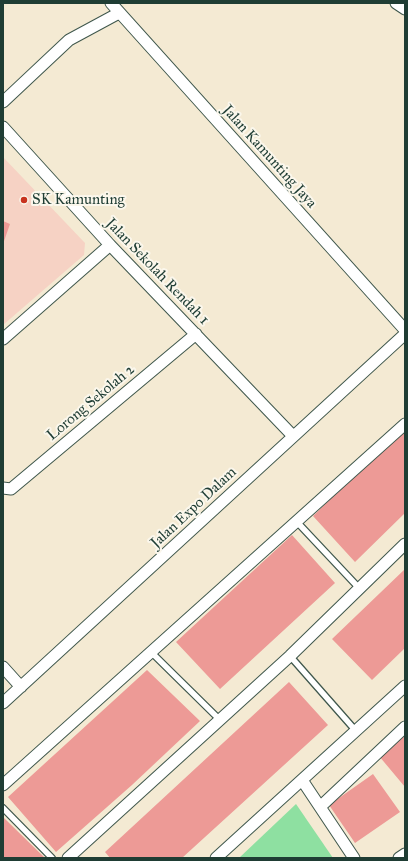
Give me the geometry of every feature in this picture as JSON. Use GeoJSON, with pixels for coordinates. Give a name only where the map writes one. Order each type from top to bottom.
{"type":"FeatureCollection","features":[{"type":"Feature","properties":{"kind":"street","name":"Jalan Kamunting Jaya"},"geometry":{"type":"LineString","coordinates":[[111,3],[405,330]]}},
{"type":"Feature","properties":{"kind":"street"},"geometry":{"type":"LineString","coordinates":[[396,3],[405,9]]}},
{"type":"Feature","properties":{"kind":"street"},"geometry":{"type":"LineString","coordinates":[[3,102],[69,40],[119,13]]}},
{"type":"Feature","properties":{"kind":"street","name":"Jalan Sekolah Rendah 1"},"geometry":{"type":"LineString","coordinates":[[3,126],[110,245],[293,436]]}},
{"type":"Feature","properties":{"kind":"street"},"geometry":{"type":"LineString","coordinates":[[3,339],[110,245]]}},
{"type":"Feature","properties":{"kind":"street","name":"Lorong Sekolah 2"},"geometry":{"type":"LineString","coordinates":[[3,488],[11,489],[196,334]]}},
{"type":"Feature","properties":{"kind":"street","name":"Jalan Expo Dalam"},"geometry":{"type":"LineString","coordinates":[[3,703],[405,334]]}},
{"type":"Feature","properties":{"kind":"street"},"geometry":{"type":"LineString","coordinates":[[3,785],[152,653],[405,424]]}},
{"type":"Feature","properties":{"kind":"street"},"geometry":{"type":"LineString","coordinates":[[70,857],[219,719],[290,656],[405,544]]}},
{"type":"Feature","properties":{"kind":"street"},"geometry":{"type":"LineString","coordinates":[[3,667],[21,687]]}},
{"type":"Feature","properties":{"kind":"street"},"geometry":{"type":"LineString","coordinates":[[216,858],[405,686]]}},
{"type":"Feature","properties":{"kind":"street"},"geometry":{"type":"LineString","coordinates":[[320,807],[405,727]]}},
{"type":"Feature","properties":{"kind":"street"},"geometry":{"type":"LineString","coordinates":[[302,780],[354,858]]}},
{"type":"Feature","properties":{"kind":"street"},"geometry":{"type":"LineString","coordinates":[[399,858],[405,854]]}},
{"type":"Feature","properties":{"kind":"lane"},"geometry":{"type":"LineString","coordinates":[[297,522],[359,588]]}},
{"type":"Feature","properties":{"kind":"lane"},"geometry":{"type":"LineString","coordinates":[[152,653],[219,719]]}},
{"type":"Feature","properties":{"kind":"lane"},"geometry":{"type":"LineString","coordinates":[[290,656],[356,731]]}},
{"type":"Feature","properties":{"kind":"lane"},"geometry":{"type":"LineString","coordinates":[[3,808],[52,858]]}},
{"type":"Feature","properties":{"kind":"shaded area","name":"SK Kamunting"},"geometry":{"type":"Polygon","coordinates":[[[3,157],[85,243],[84,255],[3,325],[3,157]]]}},
{"type":"Feature","properties":{"kind":"green space"},"geometry":{"type":"Polygon","coordinates":[[[296,804],[333,858],[239,858],[296,804]]]}},
{"type":"Feature","properties":{"kind":"building"},"geometry":{"type":"Polygon","coordinates":[[[3,221],[10,224],[3,244],[3,221]]]}},
{"type":"Feature","properties":{"kind":"building"},"geometry":{"type":"Polygon","coordinates":[[[405,426],[405,513],[355,562],[313,516],[405,426]]]}},
{"type":"Feature","properties":{"kind":"building"},"geometry":{"type":"Polygon","coordinates":[[[292,535],[335,583],[220,689],[176,642],[292,535]]]}},
{"type":"Feature","properties":{"kind":"building"},"geometry":{"type":"Polygon","coordinates":[[[405,569],[405,648],[372,680],[332,639],[405,569]]]}},
{"type":"Feature","properties":{"kind":"building"},"geometry":{"type":"Polygon","coordinates":[[[147,670],[200,721],[132,785],[56,852],[8,797],[147,670]]]}},
{"type":"Feature","properties":{"kind":"building"},"geometry":{"type":"Polygon","coordinates":[[[289,682],[328,725],[182,858],[110,858],[105,852],[289,682]]]}},
{"type":"Feature","properties":{"kind":"building"},"geometry":{"type":"Polygon","coordinates":[[[405,734],[405,787],[379,756],[405,734]]]}},
{"type":"Feature","properties":{"kind":"building"},"geometry":{"type":"Polygon","coordinates":[[[373,774],[400,812],[355,843],[329,805],[373,774]]]}},
{"type":"Feature","properties":{"kind":"building"},"geometry":{"type":"Polygon","coordinates":[[[3,817],[45,858],[3,858],[3,817]]]}},
{"type":"Feature","properties":{"kind":"place","name":"SK Kamunting"},"geometry":{"type":"Point","coordinates":[24,200]}}]}
